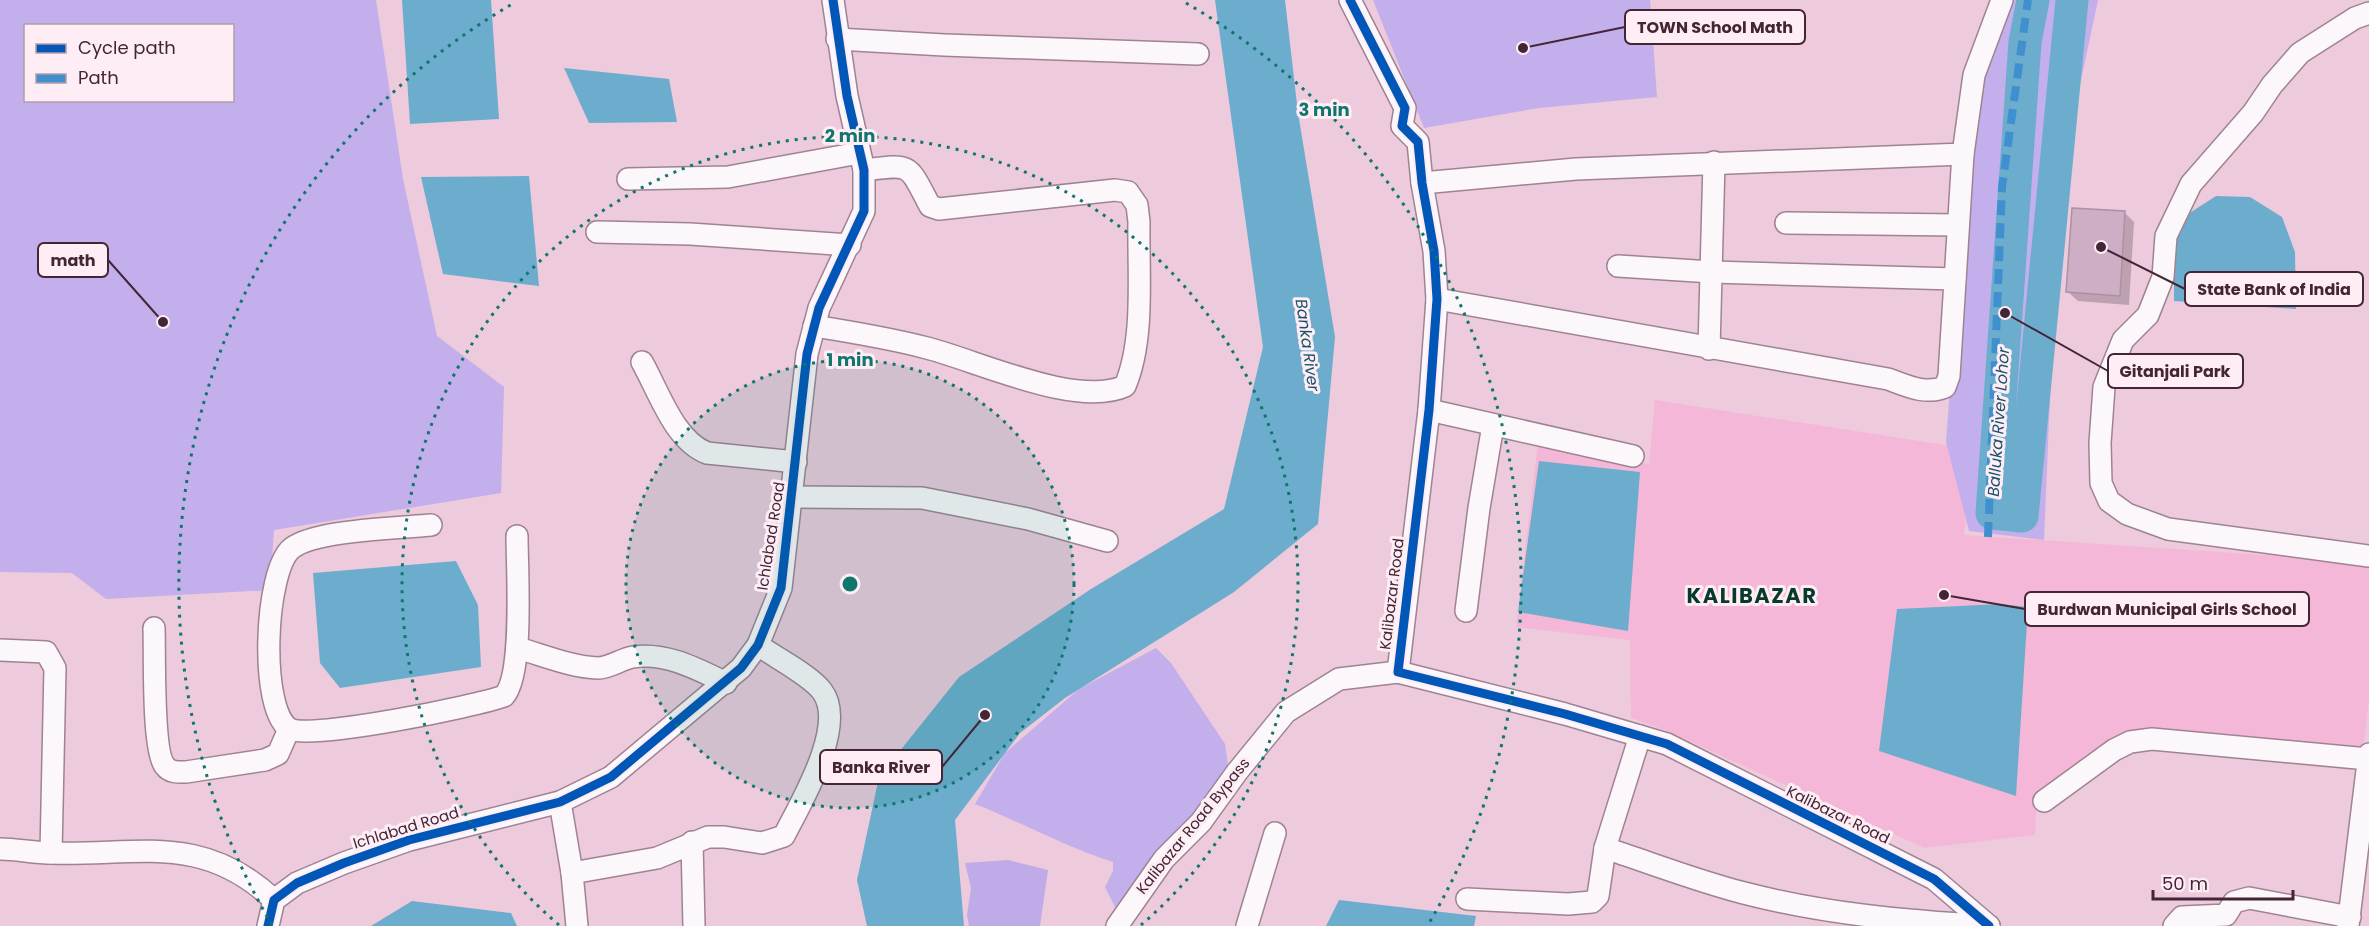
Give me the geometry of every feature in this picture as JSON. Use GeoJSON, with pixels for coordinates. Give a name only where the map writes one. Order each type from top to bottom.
{"type":"FeatureCollection","features":[{"type":"Feature","properties":{"kind":"street","name":"Ichlabad Road"},"geometry":{"type":"LineString","coordinates":[[274,900],[297,883],[344,863],[432,834],[560,802],[611,777],[726,683],[759,645],[780,588],[793,497],[807,354],[819,308],[864,211],[862,161],[837,39],[833,0]]}},
{"type":"Feature","properties":{"kind":"street","name":"Kalibazar Road"},"geometry":{"type":"LineString","coordinates":[[1350,0],[1405,108],[1402,126],[1418,142],[1422,183],[1434,251],[1437,299],[1429,410],[1398,672],[1667,744],[1934,879],[1989,926]]}},
{"type":"Feature","properties":{"kind":"street"},"geometry":{"type":"LineString","coordinates":[[1437,299],[1888,379],[1912,389],[1945,387],[1949,376],[1962,154],[1974,75],[2002,0]]}},
{"type":"Feature","properties":{"kind":"street"},"geometry":{"type":"LineString","coordinates":[[2369,13],[2300,53],[2272,85],[2253,113],[2191,183],[2166,236],[2163,277],[2148,315],[2123,340],[2104,387],[2100,443],[2101,483],[2109,501],[2127,514],[2168,529],[2369,556]]}},
{"type":"Feature","properties":{"kind":"street"},"geometry":{"type":"LineString","coordinates":[[837,39],[1198,54]]}},
{"type":"Feature","properties":{"kind":"street"},"geometry":{"type":"LineString","coordinates":[[1422,183],[1576,169],[1962,154]]}},
{"type":"Feature","properties":{"kind":"street"},"geometry":{"type":"LineString","coordinates":[[628,179],[728,177],[862,161],[909,169],[917,178],[930,206],[939,209],[1115,189],[1128,192],[1137,205],[1139,222],[1136,336],[1131,370],[1125,386],[1111,393],[1065,390],[928,348],[876,335],[814,326]]}},
{"type":"Feature","properties":{"kind":"street"},"geometry":{"type":"LineString","coordinates":[[1709,348],[1713,162]]}},
{"type":"Feature","properties":{"kind":"street"},"geometry":{"type":"LineString","coordinates":[[1786,223],[1958,225]]}},
{"type":"Feature","properties":{"kind":"street"},"geometry":{"type":"LineString","coordinates":[[597,232],[690,234],[850,245]]}},
{"type":"Feature","properties":{"kind":"street"},"geometry":{"type":"LineString","coordinates":[[1618,266],[1712,272],[1955,279]]}},
{"type":"Feature","properties":{"kind":"street"},"geometry":{"type":"LineString","coordinates":[[642,362],[676,424],[694,447],[707,453],[796,462]]}},
{"type":"Feature","properties":{"kind":"street"},"geometry":{"type":"LineString","coordinates":[[1429,410],[1633,456]]}},
{"type":"Feature","properties":{"kind":"street"},"geometry":{"type":"LineString","coordinates":[[1466,611],[1479,508],[1493,425]]}},
{"type":"Feature","properties":{"kind":"street"},"geometry":{"type":"LineString","coordinates":[[793,497],[922,498],[1028,519],[1107,541]]}},
{"type":"Feature","properties":{"kind":"street"},"geometry":{"type":"LineString","coordinates":[[430,525],[322,537],[294,547],[285,555],[271,596],[269,631],[274,702],[280,719],[289,729],[303,732],[325,730],[422,715],[494,699],[509,690],[517,648],[517,536]]}},
{"type":"Feature","properties":{"kind":"street"},"geometry":{"type":"LineString","coordinates":[[154,628],[157,736],[160,755],[165,767],[173,772],[186,772],[265,760],[278,754],[289,729]]}},
{"type":"Feature","properties":{"kind":"street"},"geometry":{"type":"LineString","coordinates":[[572,873],[657,858],[692,842],[724,837],[762,843],[784,836],[813,777],[825,744],[830,716],[827,698],[820,688],[759,645]]}},
{"type":"Feature","properties":{"kind":"street"},"geometry":{"type":"LineString","coordinates":[[517,648],[582,666],[600,668],[630,658],[648,656],[668,659],[726,683]]}},
{"type":"Feature","properties":{"kind":"street"},"geometry":{"type":"LineString","coordinates":[[0,650],[46,652],[55,668],[51,853]]}},
{"type":"Feature","properties":{"kind":"street","name":"Kalibazar Road Bypass"},"geometry":{"type":"LineString","coordinates":[[1117,926],[1164,859],[1201,822],[1237,772],[1286,712],[1339,679],[1398,672]]}},
{"type":"Feature","properties":{"kind":"street"},"geometry":{"type":"LineString","coordinates":[[1467,899],[1568,904],[1592,902],[1598,896],[1605,848],[1640,736]]}},
{"type":"Feature","properties":{"kind":"street"},"geometry":{"type":"LineString","coordinates":[[2044,801],[2114,750],[2130,742],[2152,739],[2368,759]]}},
{"type":"Feature","properties":{"kind":"street"},"geometry":{"type":"LineString","coordinates":[[2174,926],[2182,917],[2226,915],[2234,902],[2249,898],[2349,921],[2362,873],[2369,754]]}},
{"type":"Feature","properties":{"kind":"street"},"geometry":{"type":"LineString","coordinates":[[560,802],[572,873],[577,926]]}},
{"type":"Feature","properties":{"kind":"street"},"geometry":{"type":"LineString","coordinates":[[1247,926],[1275,833]]}},
{"type":"Feature","properties":{"kind":"street"},"geometry":{"type":"LineString","coordinates":[[692,842],[694,926]]}},
{"type":"Feature","properties":{"kind":"street"},"geometry":{"type":"LineString","coordinates":[[1605,848],[1745,893],[1821,910],[1920,923],[1989,926]]}},
{"type":"Feature","properties":{"kind":"street"},"geometry":{"type":"LineString","coordinates":[[0,849],[51,853],[162,850],[196,855],[252,879],[274,900],[268,926]]}},
{"type":"Feature","properties":{"kind":"shaded area"},"geometry":{"type":"Polygon","coordinates":[[[0,0],[376,0],[403,179],[437,336],[504,387],[501,493],[274,530],[270,590],[106,599],[72,573],[0,572],[0,0]]]}},
{"type":"Feature","properties":{"kind":"shaded area"},"geometry":{"type":"Polygon","coordinates":[[[1373,0],[1650,0],[1657,97],[1539,108],[1424,128],[1373,0]]]}},
{"type":"Feature","properties":{"kind":"shaded area"},"geometry":{"type":"Polygon","coordinates":[[[2000,0],[2098,0],[2059,184],[2044,540],[1969,531],[1946,442],[1974,75],[2000,0]]]}},
{"type":"Feature","properties":{"kind":"shaded area"},"geometry":{"type":"Polygon","coordinates":[[[1655,400],[1971,449],[1964,535],[2369,562],[2369,700],[2363,751],[2130,730],[2037,796],[2035,835],[1924,848],[1665,730],[1631,718],[1630,640],[1516,627],[1538,443],[1649,464],[1655,400]]]}},
{"type":"Feature","properties":{"kind":"shaded area"},"geometry":{"type":"Polygon","coordinates":[[[1156,648],[1171,663],[1225,744],[1229,772],[1124,904],[1115,907],[1105,887],[1113,871],[1113,862],[975,804],[1005,753],[1079,689],[1156,648]]]}},
{"type":"Feature","properties":{"kind":"shaded area"},"geometry":{"type":"Polygon","coordinates":[[[1008,860],[1048,870],[1040,926],[969,926],[967,915],[971,888],[965,863],[1008,860]]]}},
{"type":"Feature","properties":{"kind":"water"},"geometry":{"type":"Polygon","coordinates":[[[402,0],[491,0],[499,119],[410,124],[402,0]]]}},
{"type":"Feature","properties":{"kind":"water"},"geometry":{"type":"Polygon","coordinates":[[[1215,0],[1285,0],[1298,113],[1335,337],[1318,524],[1234,592],[1065,698],[1020,733],[955,820],[964,926],[867,926],[857,880],[879,777],[959,677],[1091,589],[1224,509],[1263,347],[1215,0]]]}},
{"type":"Feature","properties":{"kind":"water"},"geometry":{"type":"Polygon","coordinates":[[[564,68],[669,79],[677,122],[589,123],[564,68]]]}},
{"type":"Feature","properties":{"kind":"water"},"geometry":{"type":"Polygon","coordinates":[[[529,176],[539,286],[443,274],[421,177],[529,176]]]}},
{"type":"Feature","properties":{"kind":"water"},"geometry":{"type":"Polygon","coordinates":[[[2216,196],[2250,197],[2282,217],[2295,252],[2296,309],[2174,301],[2174,237],[2188,214],[2216,196]]]}},
{"type":"Feature","properties":{"kind":"water"},"geometry":{"type":"Polygon","coordinates":[[[1539,461],[1640,472],[1628,631],[1518,612],[1539,461]]]}},
{"type":"Feature","properties":{"kind":"water"},"geometry":{"type":"Polygon","coordinates":[[[456,561],[478,605],[481,667],[340,688],[320,663],[313,573],[456,561]]]}},
{"type":"Feature","properties":{"kind":"water"},"geometry":{"type":"Polygon","coordinates":[[[2001,604],[2028,607],[2016,796],[1879,751],[1897,609],[2001,604]]]}},
{"type":"Feature","properties":{"kind":"water"},"geometry":{"type":"Polygon","coordinates":[[[1339,900],[1476,916],[1474,926],[1326,926],[1339,900]]]}},
{"type":"Feature","properties":{"kind":"water"},"geometry":{"type":"Polygon","coordinates":[[[412,901],[511,913],[517,926],[371,926],[412,901]]]}},
{"type":"Feature","properties":{"kind":"building"},"geometry":{"type":"Polygon","coordinates":[[[2072,208],[2125,211],[2120,296],[2066,292],[2072,208]]]}},
{"type":"Feature","properties":{"kind":"waterway","name":"Balluka River Lohor"},"geometry":{"type":"LineString","coordinates":[[2033,0],[2025,42],[1992,513],[2022,516],[2072,0]]}},
{"type":"Feature","properties":{"kind":"marked path"},"geometry":{"type":"LineString","coordinates":[[1988,537],[2002,187],[2028,0]]}},
{"type":"Feature","properties":{"kind":"cycle path"},"geometry":{"type":"LineString","coordinates":[[268,926],[274,900],[297,883],[344,863],[409,840],[560,802],[611,777],[741,668],[758,645],[781,588],[807,354],[819,308],[864,211],[864,170],[847,96],[833,0]]}},
{"type":"Feature","properties":{"kind":"cycle path"},"geometry":{"type":"LineString","coordinates":[[1350,0],[1405,108],[1402,126],[1418,142],[1422,183],[1434,251],[1437,299],[1429,410],[1398,672],[1565,714],[1667,744],[1934,879],[1989,926]]}},
{"type":"Feature","properties":{"kind":"place","name":"TOWN School Math"},"geometry":{"type":"Point","coordinates":[1523,48]}},
{"type":"Feature","properties":{"kind":"place","name":"State Bank of India"},"geometry":{"type":"Point","coordinates":[2101,247]}},
{"type":"Feature","properties":{"kind":"place","name":"Gitanjali Park"},"geometry":{"type":"Point","coordinates":[2005,313]}},
{"type":"Feature","properties":{"kind":"place","name":"math"},"geometry":{"type":"Point","coordinates":[163,322]}},
{"type":"Feature","properties":{"kind":"place","name":"Burdwan Municipal Girls School"},"geometry":{"type":"Point","coordinates":[1944,595]}},
{"type":"Feature","properties":{"kind":"place","name":"Banka River"},"geometry":{"type":"Point","coordinates":[985,715]}},
{"type":"Feature","properties":{"kind":"district","name":"KALIBAZAR"},"geometry":{"type":"Point","coordinates":[1752,596]}}]}
